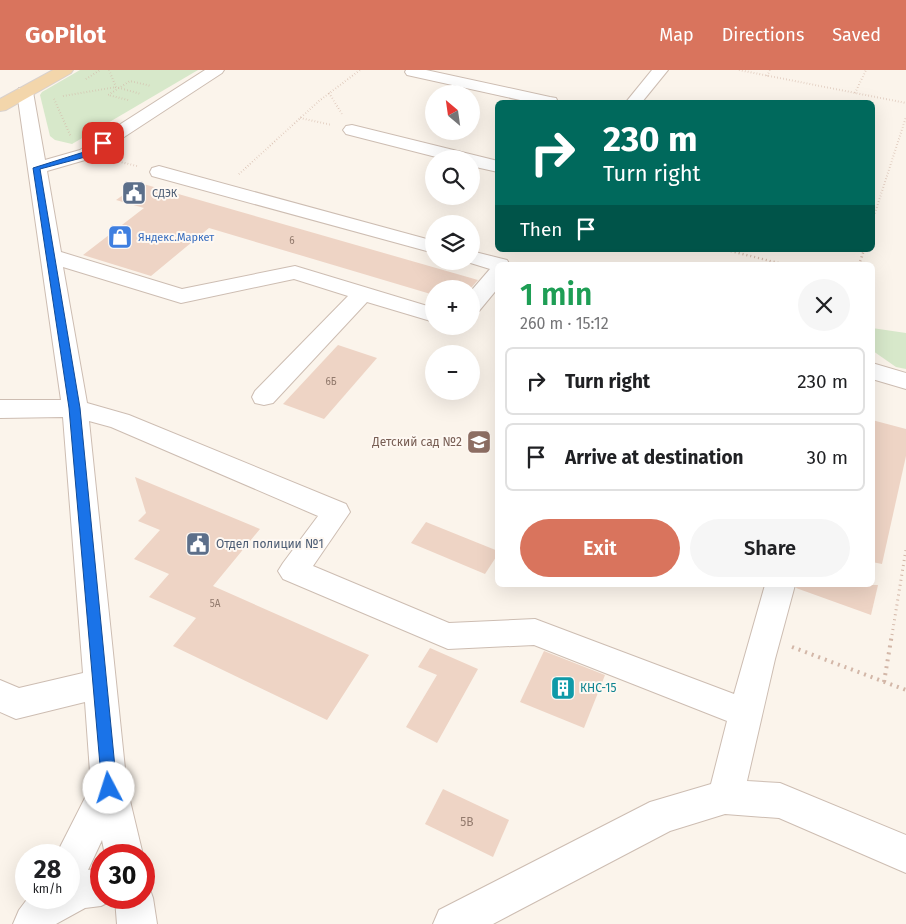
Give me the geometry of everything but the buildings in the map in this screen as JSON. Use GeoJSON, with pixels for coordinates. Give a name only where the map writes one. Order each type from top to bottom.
{"type":"FeatureCollection","features":[{"type":"Feature","properties":{"kind":"main road"},"geometry":{"type":"LineString","coordinates":[[0,106],[65,70]]}},
{"type":"Feature","properties":{"kind":"street"},"geometry":{"type":"LineString","coordinates":[[36,168],[86,154],[216,70]]}},
{"type":"Feature","properties":{"kind":"street"},"geometry":{"type":"LineString","coordinates":[[636,100],[660,70]]}},
{"type":"Feature","properties":{"kind":"street"},"geometry":{"type":"LineString","coordinates":[[413,72],[541,100]]}},
{"type":"Feature","properties":{"kind":"street"},"geometry":{"type":"LineString","coordinates":[[25,92],[75,408],[109,788],[122,844]]}},
{"type":"Feature","properties":{"kind":"street"},"geometry":{"type":"LineString","coordinates":[[352,130],[431,150]]}},
{"type":"Feature","properties":{"kind":"street"},"geometry":{"type":"LineString","coordinates":[[480,162],[495,165]]}},
{"type":"Feature","properties":{"kind":"street"},"geometry":{"type":"LineString","coordinates":[[159,172],[425,245]]}},
{"type":"Feature","properties":{"kind":"street"},"geometry":{"type":"LineString","coordinates":[[506,262],[514,252]]}},
{"type":"Feature","properties":{"kind":"street"},"geometry":{"type":"LineString","coordinates":[[51,256],[181,296],[296,272],[425,312]]}},
{"type":"Feature","properties":{"kind":"street"},"geometry":{"type":"LineString","coordinates":[[480,260],[495,264]]}},
{"type":"Feature","properties":{"kind":"street"},"geometry":{"type":"LineString","coordinates":[[480,295],[495,277]]}},
{"type":"Feature","properties":{"kind":"street"},"geometry":{"type":"LineString","coordinates":[[264,397],[363,293]]}},
{"type":"Feature","properties":{"kind":"street"},"geometry":{"type":"LineString","coordinates":[[875,373],[906,381]]}},
{"type":"Feature","properties":{"kind":"street"},"geometry":{"type":"LineString","coordinates":[[0,409],[75,408],[120,422],[336,512],[293,570],[448,636],[535,632],[746,714]]}},
{"type":"Feature","properties":{"kind":"street"},"geometry":{"type":"LineString","coordinates":[[725,797],[779,587]]}},
{"type":"Feature","properties":{"kind":"street"},"geometry":{"type":"LineString","coordinates":[[0,695],[16,704],[100,684]]}},
{"type":"Feature","properties":{"kind":"street"},"geometry":{"type":"LineString","coordinates":[[80,847],[109,788]]}},
{"type":"Feature","properties":{"kind":"street"},"geometry":{"type":"LineString","coordinates":[[453,924],[663,815],[725,797],[780,800],[906,854]]}},
{"type":"Feature","properties":{"kind":"street"},"geometry":{"type":"LineString","coordinates":[[135,909],[136,924]]}},
{"type":"Feature","properties":{"kind":"path"},"geometry":{"type":"LineString","coordinates":[[109,70],[118,88]]}},
{"type":"Feature","properties":{"kind":"path"},"geometry":{"type":"LineString","coordinates":[[222,189],[319,100],[360,70]]}},
{"type":"Feature","properties":{"kind":"path"},"geometry":{"type":"LineString","coordinates":[[739,70],[906,103]]}},
{"type":"Feature","properties":{"kind":"path"},"geometry":{"type":"LineString","coordinates":[[767,76],[770,70]]}},
{"type":"Feature","properties":{"kind":"path"},"geometry":{"type":"LineString","coordinates":[[855,93],[866,70]]}},
{"type":"Feature","properties":{"kind":"path"},"geometry":{"type":"LineString","coordinates":[[131,101],[108,95],[130,81],[154,87]]}},
{"type":"Feature","properties":{"kind":"path"},"geometry":{"type":"LineString","coordinates":[[71,138],[53,98],[118,88],[169,101]]}},
{"type":"Feature","properties":{"kind":"path"},"geometry":{"type":"LineString","coordinates":[[875,214],[906,117]]}},
{"type":"Feature","properties":{"kind":"path"},"geometry":{"type":"LineString","coordinates":[[300,118],[352,130]]}},
{"type":"Feature","properties":{"kind":"path"},"geometry":{"type":"LineString","coordinates":[[112,160],[159,172]]}},
{"type":"Feature","properties":{"kind":"path"},"geometry":{"type":"LineString","coordinates":[[735,252],[774,262]]}},
{"type":"Feature","properties":{"kind":"path"},"geometry":{"type":"LineString","coordinates":[[884,682],[904,578],[906,549]]}},
{"type":"Feature","properties":{"kind":"path"},"geometry":{"type":"LineString","coordinates":[[766,637],[906,690]]}},
{"type":"Feature","properties":{"kind":"green space"},"geometry":{"type":"Polygon","coordinates":[[[80,70],[198,70],[72,144],[55,140],[50,136],[40,95],[80,70]]]}},
{"type":"Feature","properties":{"kind":"green space"},"geometry":{"type":"Polygon","coordinates":[[[875,328],[906,333],[906,369],[896,367],[875,352],[875,328]]]}},
{"type":"Feature","properties":{"kind":"place","name":"СДЭК"},"geometry":{"type":"Point","coordinates":[134,193]}},
{"type":"Feature","properties":{"kind":"place","name":"Яндекс.Маркет"},"geometry":{"type":"Point","coordinates":[120,237]}},
{"type":"Feature","properties":{"kind":"place","name":"Детский сад №2"},"geometry":{"type":"Point","coordinates":[479,442]}},
{"type":"Feature","properties":{"kind":"place","name":"Отдел полиции №1"},"geometry":{"type":"Point","coordinates":[198,544]}},
{"type":"Feature","properties":{"kind":"place","name":"КНС-15"},"geometry":{"type":"Point","coordinates":[563,688]}},
{"type":"Feature","properties":{"kind":"route"},"geometry":{"type":"LineString","coordinates":[[103,143],[86,154],[36,168],[75,408],[109,788]]}}]}
